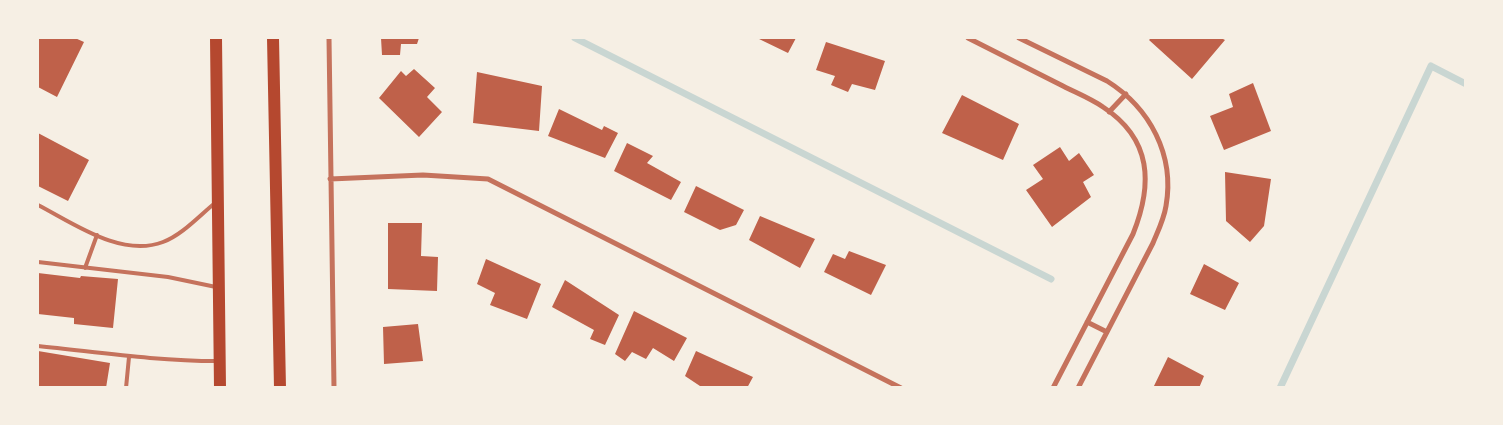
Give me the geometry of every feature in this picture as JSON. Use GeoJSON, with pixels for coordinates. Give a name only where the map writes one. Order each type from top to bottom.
{"type":"FeatureCollection","features":[{"type":"Feature","properties":{"kind":"main road"},"geometry":{"type":"LineString","coordinates":[[216,38],[220,388]]}},
{"type":"Feature","properties":{"kind":"main road"},"geometry":{"type":"LineString","coordinates":[[273,38],[280,388]]}},
{"type":"Feature","properties":{"kind":"street"},"geometry":{"type":"LineString","coordinates":[[329,38],[334,388]]}},
{"type":"Feature","properties":{"kind":"street"},"geometry":{"type":"LineString","coordinates":[[968,38],[1102,106],[1126,127],[1142,155],[1145,167],[1146,188],[1142,211],[1133,234],[1054,388]]}},
{"type":"Feature","properties":{"kind":"street"},"geometry":{"type":"LineString","coordinates":[[1019,38],[1107,81],[1126,94],[1145,115],[1161,144],[1168,173],[1166,208],[1153,243],[1078,388]]}},
{"type":"Feature","properties":{"kind":"street"},"geometry":{"type":"LineString","coordinates":[[1109,112],[1126,94]]}},
{"type":"Feature","properties":{"kind":"street"},"geometry":{"type":"LineString","coordinates":[[330,179],[423,175],[488,180],[901,388]]}},
{"type":"Feature","properties":{"kind":"street"},"geometry":{"type":"LineString","coordinates":[[1088,322],[1107,332]]}},
{"type":"Feature","properties":{"kind":"lane"},"geometry":{"type":"LineString","coordinates":[[38,205],[97,235],[127,246],[151,245],[164,242],[180,232],[218,201]]}},
{"type":"Feature","properties":{"kind":"lane"},"geometry":{"type":"LineString","coordinates":[[85,268],[97,235]]}},
{"type":"Feature","properties":{"kind":"lane"},"geometry":{"type":"LineString","coordinates":[[38,262],[168,277],[219,288]]}},
{"type":"Feature","properties":{"kind":"lane"},"geometry":{"type":"LineString","coordinates":[[38,346],[183,362],[220,362]]}},
{"type":"Feature","properties":{"kind":"lane"},"geometry":{"type":"LineString","coordinates":[[126,388],[129,357]]}},
{"type":"Feature","properties":{"kind":"building"},"geometry":{"type":"Polygon","coordinates":[[[38,38],[75,38],[84,42],[57,97],[38,87],[38,38]]]}},
{"type":"Feature","properties":{"kind":"building"},"geometry":{"type":"Polygon","coordinates":[[[381,38],[419,38],[417,44],[401,44],[400,55],[382,55],[381,38]]]}},
{"type":"Feature","properties":{"kind":"building"},"geometry":{"type":"Polygon","coordinates":[[[757,38],[796,38],[788,53],[757,38]]]}},
{"type":"Feature","properties":{"kind":"building"},"geometry":{"type":"Polygon","coordinates":[[[1151,38],[1221,38],[1225,40],[1192,79],[1149,40],[1151,38]]]}},
{"type":"Feature","properties":{"kind":"building"},"geometry":{"type":"Polygon","coordinates":[[[826,42],[885,61],[875,90],[852,84],[848,92],[831,85],[835,76],[816,70],[826,42]]]}},
{"type":"Feature","properties":{"kind":"building"},"geometry":{"type":"Polygon","coordinates":[[[414,69],[435,88],[427,97],[442,112],[419,137],[379,98],[401,71],[406,76],[414,69]]]}},
{"type":"Feature","properties":{"kind":"building"},"geometry":{"type":"Polygon","coordinates":[[[477,72],[542,86],[539,131],[473,123],[477,72]]]}},
{"type":"Feature","properties":{"kind":"building"},"geometry":{"type":"Polygon","coordinates":[[[1253,83],[1271,131],[1224,150],[1210,116],[1233,107],[1229,94],[1253,83]]]}},
{"type":"Feature","properties":{"kind":"building"},"geometry":{"type":"Polygon","coordinates":[[[962,95],[1019,124],[1003,160],[942,133],[962,95]]]}},
{"type":"Feature","properties":{"kind":"building"},"geometry":{"type":"Polygon","coordinates":[[[559,109],[602,130],[604,126],[618,133],[605,158],[548,136],[559,109]]]}},
{"type":"Feature","properties":{"kind":"building"},"geometry":{"type":"Polygon","coordinates":[[[38,133],[89,160],[68,201],[38,186],[38,133]]]}},
{"type":"Feature","properties":{"kind":"building"},"geometry":{"type":"Polygon","coordinates":[[[627,143],[653,156],[647,163],[681,182],[671,200],[614,171],[627,143]]]}},
{"type":"Feature","properties":{"kind":"building"},"geometry":{"type":"Polygon","coordinates":[[[1060,147],[1069,161],[1079,153],[1094,175],[1083,182],[1091,197],[1052,227],[1026,190],[1043,179],[1033,165],[1060,147]]]}},
{"type":"Feature","properties":{"kind":"building"},"geometry":{"type":"Polygon","coordinates":[[[1225,172],[1271,179],[1264,226],[1250,242],[1226,221],[1225,172]]]}},
{"type":"Feature","properties":{"kind":"building"},"geometry":{"type":"Polygon","coordinates":[[[696,186],[744,210],[736,225],[720,230],[684,212],[696,186]]]}},
{"type":"Feature","properties":{"kind":"building"},"geometry":{"type":"Polygon","coordinates":[[[760,216],[815,239],[800,268],[749,240],[760,216]]]}},
{"type":"Feature","properties":{"kind":"building"},"geometry":{"type":"Polygon","coordinates":[[[388,223],[422,223],[421,256],[438,257],[437,291],[388,289],[388,223]]]}},
{"type":"Feature","properties":{"kind":"building"},"geometry":{"type":"Polygon","coordinates":[[[849,251],[886,265],[871,295],[824,272],[833,254],[845,259],[849,251]]]}},
{"type":"Feature","properties":{"kind":"building"},"geometry":{"type":"Polygon","coordinates":[[[486,259],[541,284],[527,319],[490,305],[495,293],[477,284],[486,259]]]}},
{"type":"Feature","properties":{"kind":"building"},"geometry":{"type":"Polygon","coordinates":[[[1204,264],[1239,283],[1225,310],[1190,294],[1204,264]]]}},
{"type":"Feature","properties":{"kind":"building"},"geometry":{"type":"Polygon","coordinates":[[[38,273],[80,278],[81,276],[118,279],[113,328],[74,324],[74,318],[38,314],[38,273]]]}},
{"type":"Feature","properties":{"kind":"building"},"geometry":{"type":"Polygon","coordinates":[[[565,280],[619,315],[605,345],[590,339],[594,330],[552,307],[565,280]]]}},
{"type":"Feature","properties":{"kind":"building"},"geometry":{"type":"Polygon","coordinates":[[[634,311],[687,338],[674,361],[653,348],[646,359],[632,352],[625,361],[615,354],[634,311]]]}},
{"type":"Feature","properties":{"kind":"building"},"geometry":{"type":"Polygon","coordinates":[[[418,324],[423,361],[384,364],[383,327],[418,324]]]}},
{"type":"Feature","properties":{"kind":"building"},"geometry":{"type":"Polygon","coordinates":[[[38,351],[110,363],[106,388],[38,388],[38,351]]]}},
{"type":"Feature","properties":{"kind":"building"},"geometry":{"type":"Polygon","coordinates":[[[696,351],[753,377],[747,388],[703,388],[685,376],[696,351]]]}},
{"type":"Feature","properties":{"kind":"building"},"geometry":{"type":"Polygon","coordinates":[[[1168,357],[1204,376],[1199,388],[1153,388],[1168,357]]]}},
{"type":"Feature","properties":{"kind":"waterway"},"geometry":{"type":"LineString","coordinates":[[575,38],[1051,279]]}},
{"type":"Feature","properties":{"kind":"waterway"},"geometry":{"type":"LineString","coordinates":[[1280,388],[1431,66],[1466,84]]}}]}
